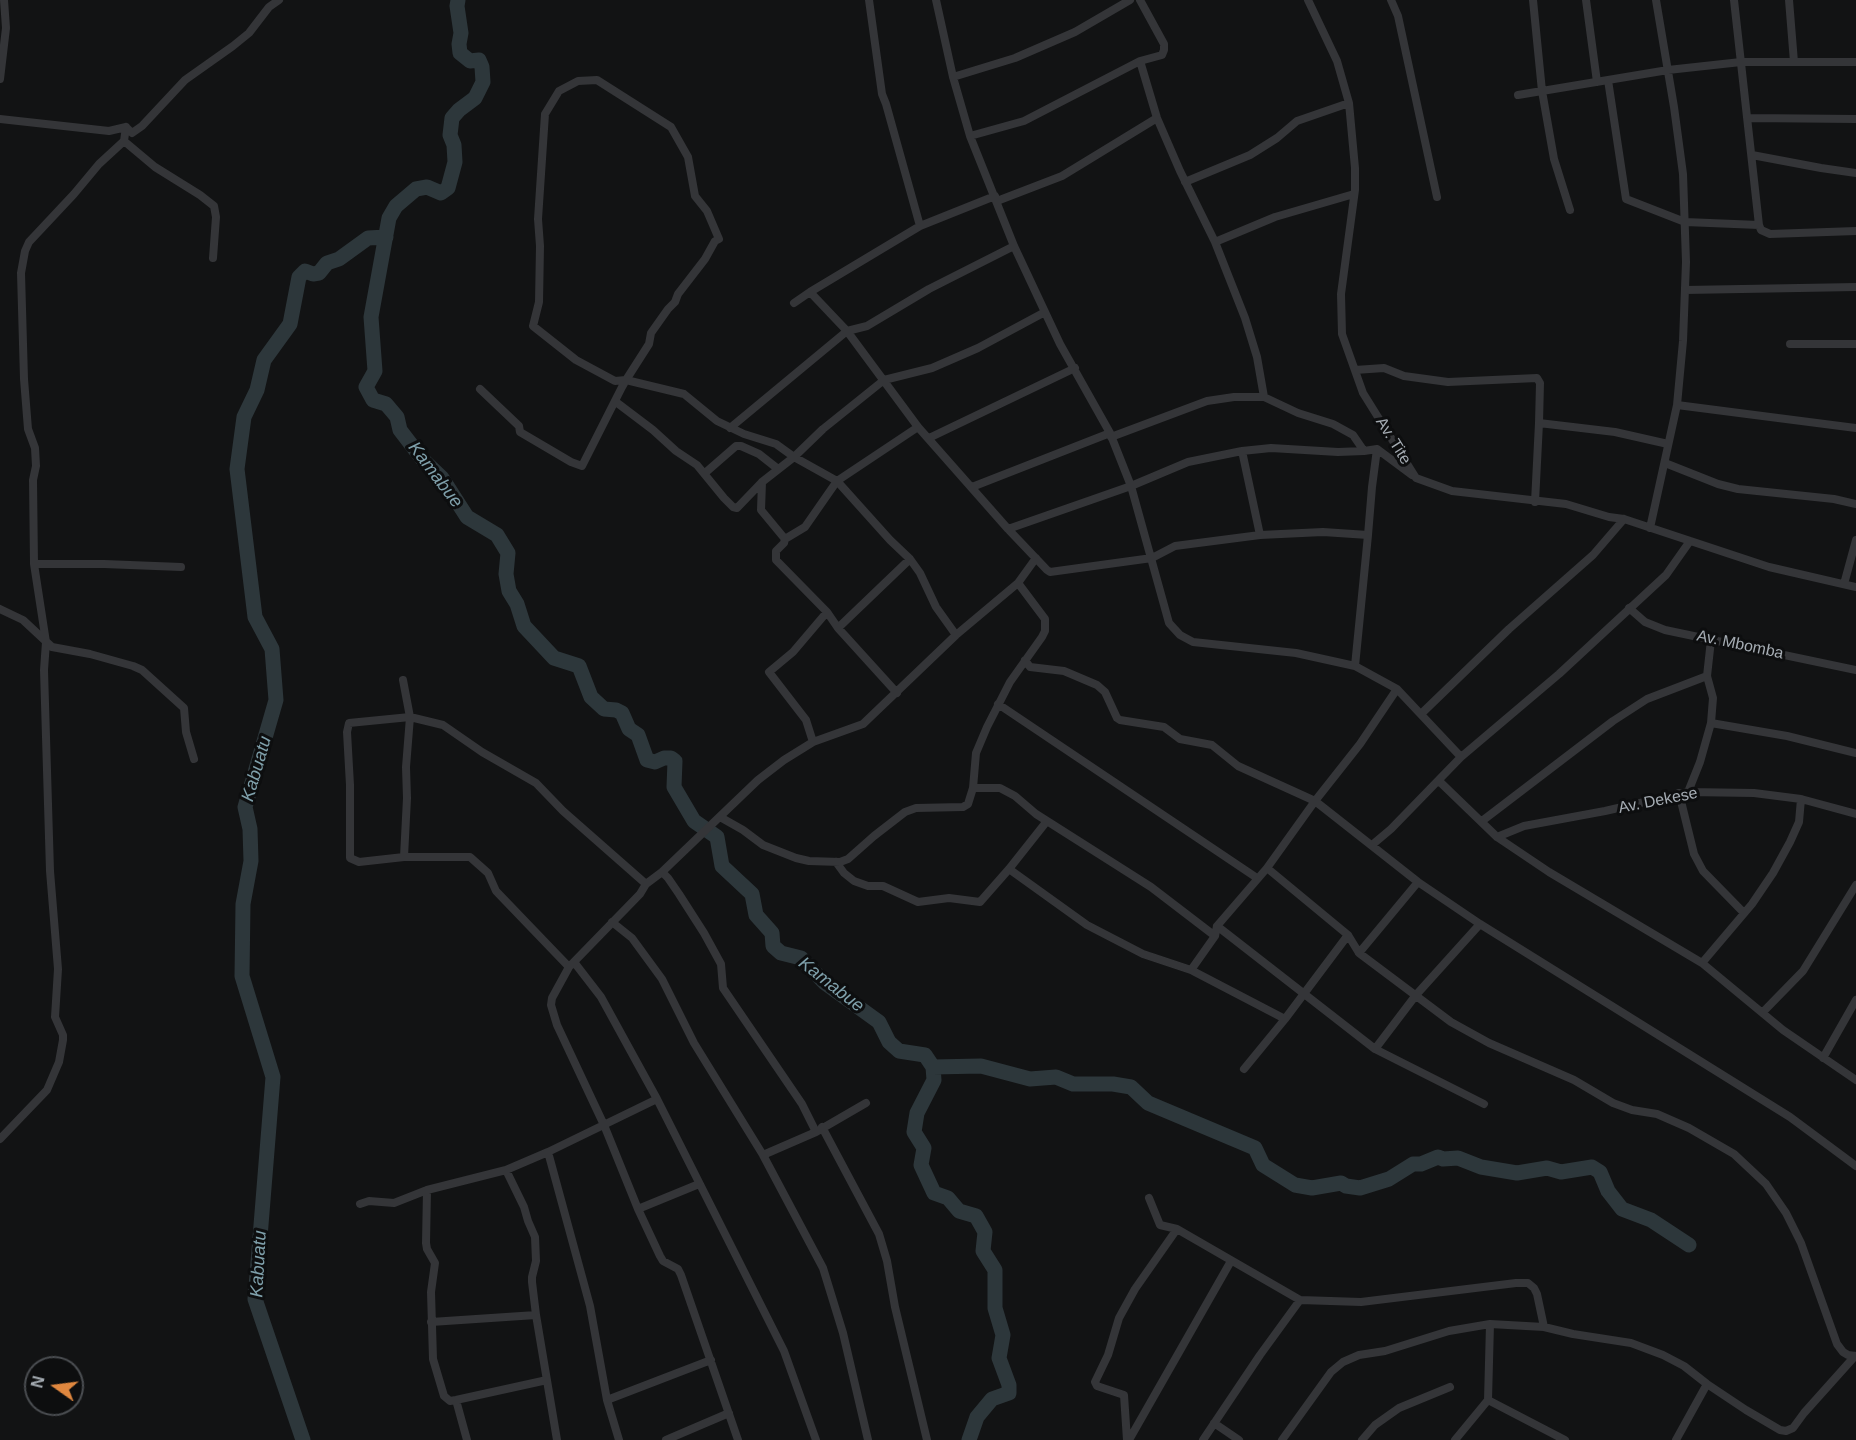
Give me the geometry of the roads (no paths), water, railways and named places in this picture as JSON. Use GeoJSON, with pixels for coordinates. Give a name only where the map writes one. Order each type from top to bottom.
{"type":"FeatureCollection","features":[{"type":"Feature","properties":{"kind":"street"},"geometry":{"type":"LineString","coordinates":[[0,79],[6,28],[4,0]]}},
{"type":"Feature","properties":{"kind":"street"},"geometry":{"type":"LineString","coordinates":[[126,127],[132,133],[142,126],[185,80],[249,33],[269,7],[279,0]]}},
{"type":"Feature","properties":{"kind":"street"},"geometry":{"type":"LineString","coordinates":[[869,0],[882,94],[920,226]]}},
{"type":"Feature","properties":{"kind":"street"},"geometry":{"type":"LineString","coordinates":[[936,0],[953,76],[970,136],[1014,246],[1060,344],[1110,435],[1131,486],[1169,623],[1180,635],[1193,642],[1296,653],[1355,666],[1397,689],[1461,757]]}},
{"type":"Feature","properties":{"kind":"street"},"geometry":{"type":"LineString","coordinates":[[953,76],[1015,58],[1075,32],[1130,0]]}},
{"type":"Feature","properties":{"kind":"street"},"geometry":{"type":"LineString","coordinates":[[970,136],[1024,121],[1140,60],[1160,56],[1164,50],[1164,44],[1140,0]]}},
{"type":"Feature","properties":{"kind":"street","name":"Av. Tite"},"geometry":{"type":"LineString","coordinates":[[1308,0],[1336,61],[1349,103],[1355,168],[1350,236],[1341,294],[1342,334],[1363,393],[1416,478],[1452,491],[1566,504],[1609,517],[1624,519],[1769,567],[1856,587]]}},
{"type":"Feature","properties":{"kind":"street"},"geometry":{"type":"LineString","coordinates":[[1390,0],[1398,16],[1437,197]]}},
{"type":"Feature","properties":{"kind":"street"},"geometry":{"type":"LineString","coordinates":[[1533,0],[1542,91],[1554,159],[1570,210]]}},
{"type":"Feature","properties":{"kind":"street"},"geometry":{"type":"LineString","coordinates":[[1586,0],[1597,82]]}},
{"type":"Feature","properties":{"kind":"street"},"geometry":{"type":"LineString","coordinates":[[1650,528],[1677,405],[1685,290],[1683,174],[1656,0]]}},
{"type":"Feature","properties":{"kind":"street"},"geometry":{"type":"LineString","coordinates":[[1734,0],[1761,230],[1770,234],[1856,231]]}},
{"type":"Feature","properties":{"kind":"street"},"geometry":{"type":"LineString","coordinates":[[1789,0],[1794,62]]}},
{"type":"Feature","properties":{"kind":"street"},"geometry":{"type":"LineString","coordinates":[[1140,60],[1157,118],[1215,242],[1245,318],[1257,357],[1264,397]]}},
{"type":"Feature","properties":{"kind":"street"},"geometry":{"type":"LineString","coordinates":[[1518,95],[1668,70],[1741,62],[1856,62]]}},
{"type":"Feature","properties":{"kind":"street"},"geometry":{"type":"LineString","coordinates":[[480,389],[519,426],[520,432],[582,466],[626,380],[649,344],[651,333],[719,239],[706,211],[695,196],[688,157],[671,127],[597,80],[578,81],[559,91],[545,114],[538,219],[539,302],[533,326],[576,360],[615,381],[626,380],[684,394],[717,421],[730,428],[776,444],[837,481],[910,560],[920,573],[936,607],[956,635]]}},
{"type":"Feature","properties":{"kind":"street"},"geometry":{"type":"LineString","coordinates":[[1608,80],[1626,199],[1629,202],[1685,222],[1759,225]]}},
{"type":"Feature","properties":{"kind":"street"},"geometry":{"type":"LineString","coordinates":[[1185,182],[1250,155],[1277,138],[1297,121],[1349,103]]}},
{"type":"Feature","properties":{"kind":"street"},"geometry":{"type":"LineString","coordinates":[[794,303],[920,226],[1062,176],[1157,118]]}},
{"type":"Feature","properties":{"kind":"street"},"geometry":{"type":"LineString","coordinates":[[1748,118],[1856,119]]}},
{"type":"Feature","properties":{"kind":"street"},"geometry":{"type":"LineString","coordinates":[[0,119],[109,131],[126,127]]}},
{"type":"Feature","properties":{"kind":"street"},"geometry":{"type":"LineString","coordinates":[[0,1139],[47,1090],[54,1077],[62,1050],[63,1035],[54,1017],[58,969],[50,860],[45,642],[34,564],[32,508],[36,457],[28,429],[20,293],[21,273],[29,242],[99,164],[124,141],[126,127]]}},
{"type":"Feature","properties":{"kind":"street"},"geometry":{"type":"LineString","coordinates":[[124,141],[155,167],[214,206],[216,217],[213,258]]}},
{"type":"Feature","properties":{"kind":"street"},"geometry":{"type":"LineString","coordinates":[[1752,155],[1856,173]]}},
{"type":"Feature","properties":{"kind":"street"},"geometry":{"type":"LineString","coordinates":[[1215,242],[1275,217],[1354,194]]}},
{"type":"Feature","properties":{"kind":"street"},"geometry":{"type":"LineString","coordinates":[[730,428],[847,331],[867,326],[929,290],[1014,246]]}},
{"type":"Feature","properties":{"kind":"street"},"geometry":{"type":"LineString","coordinates":[[1685,290],[1856,287]]}},
{"type":"Feature","properties":{"kind":"street"},"geometry":{"type":"LineString","coordinates":[[810,292],[847,331],[918,427],[1047,570],[1052,572],[1152,558],[1174,546],[1260,535],[1323,532],[1368,535]]}},
{"type":"Feature","properties":{"kind":"street"},"geometry":{"type":"LineString","coordinates":[[616,402],[676,451],[698,465],[724,498],[735,508],[740,506],[762,482],[794,457],[823,429],[884,380],[941,364],[978,348],[1045,312]]}},
{"type":"Feature","properties":{"kind":"street"},"geometry":{"type":"LineString","coordinates":[[1790,344],[1856,344]]}},
{"type":"Feature","properties":{"kind":"street"},"geometry":{"type":"LineString","coordinates":[[929,438],[1075,368]]}},
{"type":"Feature","properties":{"kind":"street"},"geometry":{"type":"LineString","coordinates":[[1354,370],[1384,368],[1404,376],[1448,382],[1537,378],[1540,383],[1535,502]]}},
{"type":"Feature","properties":{"kind":"street"},"geometry":{"type":"LineString","coordinates":[[972,487],[1207,401],[1234,397],[1264,397],[1298,413],[1333,424],[1353,435],[1364,451]]}},
{"type":"Feature","properties":{"kind":"street"},"geometry":{"type":"LineString","coordinates":[[1677,405],[1856,428]]}},
{"type":"Feature","properties":{"kind":"street"},"geometry":{"type":"LineString","coordinates":[[1539,423],[1616,432],[1668,444]]}},
{"type":"Feature","properties":{"kind":"street"},"geometry":{"type":"LineString","coordinates":[[897,693],[838,628],[827,612],[776,560],[776,551],[785,539],[805,527],[837,481],[918,427]]}},
{"type":"Feature","properties":{"kind":"street"},"geometry":{"type":"LineString","coordinates":[[705,473],[736,446],[759,454],[778,469]]}},
{"type":"Feature","properties":{"kind":"street"},"geometry":{"type":"LineString","coordinates":[[1008,529],[1131,486],[1188,462],[1242,451],[1271,448],[1338,452],[1377,449],[1416,478]]}},
{"type":"Feature","properties":{"kind":"street"},"geometry":{"type":"LineString","coordinates":[[1355,666],[1377,449]]}},
{"type":"Feature","properties":{"kind":"street"},"geometry":{"type":"LineString","coordinates":[[1242,451],[1260,535]]}},
{"type":"Feature","properties":{"kind":"street"},"geometry":{"type":"LineString","coordinates":[[1665,463],[1718,484],[1738,489],[1834,499],[1856,504]]}},
{"type":"Feature","properties":{"kind":"street"},"geometry":{"type":"LineString","coordinates":[[762,482],[761,510],[785,539]]}},
{"type":"Feature","properties":{"kind":"street"},"geometry":{"type":"LineString","coordinates":[[1421,714],[1509,629],[1593,555],[1624,519]]}},
{"type":"Feature","properties":{"kind":"street"},"geometry":{"type":"LineString","coordinates":[[1844,584],[1856,540]]}},
{"type":"Feature","properties":{"kind":"street"},"geometry":{"type":"LineString","coordinates":[[1372,845],[1391,830],[1461,757],[1559,674],[1666,575],[1690,541]]}},
{"type":"Feature","properties":{"kind":"street"},"geometry":{"type":"LineString","coordinates":[[738,1440],[681,1275],[678,1269],[663,1262],[638,1209],[604,1125],[557,1025],[551,1005],[554,992],[572,965],[640,894],[646,884],[662,872],[758,780],[784,759],[813,742],[863,724],[956,635],[1018,582],[1036,558]]}},
{"type":"Feature","properties":{"kind":"street"},"geometry":{"type":"LineString","coordinates":[[838,628],[910,560]]}},
{"type":"Feature","properties":{"kind":"street"},"geometry":{"type":"LineString","coordinates":[[34,564],[181,567]]}},
{"type":"Feature","properties":{"kind":"street"},"geometry":{"type":"LineString","coordinates":[[720,817],[764,845],[796,858],[836,862],[848,859],[874,836],[905,813],[916,808],[957,808],[968,804],[973,788],[976,753],[998,705],[1042,637],[1046,625],[1045,619],[1018,582]]}},
{"type":"Feature","properties":{"kind":"street","name":"Av. Mbomba"},"geometry":{"type":"LineString","coordinates":[[1629,608],[1645,622],[1665,630],[1856,670]]}},
{"type":"Feature","properties":{"kind":"street"},"geometry":{"type":"LineString","coordinates":[[0,609],[23,620],[52,647],[90,654],[142,670],[184,708],[186,732],[194,759]]}},
{"type":"Feature","properties":{"kind":"street"},"geometry":{"type":"LineString","coordinates":[[813,742],[806,720],[769,672],[793,652],[827,612]]}},
{"type":"Feature","properties":{"kind":"street"},"geometry":{"type":"LineString","coordinates":[[1688,792],[1701,762],[1711,723],[1713,698],[1707,676],[1711,640]]}},
{"type":"Feature","properties":{"kind":"street"},"geometry":{"type":"LineString","coordinates":[[1025,660],[1030,667],[1064,671],[1097,685],[1106,692],[1120,720],[1164,727],[1180,739],[1212,745],[1238,766],[1315,801],[1418,882],[1480,924],[1790,1118],[1856,1166]]}},
{"type":"Feature","properties":{"kind":"street"},"geometry":{"type":"LineString","coordinates":[[1482,821],[1613,721],[1647,699],[1707,676]]}},
{"type":"Feature","properties":{"kind":"street"},"geometry":{"type":"LineString","coordinates":[[404,680],[410,717],[406,767],[404,856]]}},
{"type":"Feature","properties":{"kind":"street"},"geometry":{"type":"LineString","coordinates":[[1191,970],[1215,936],[1217,926],[1266,868],[1360,744],[1397,689]]}},
{"type":"Feature","properties":{"kind":"street"},"geometry":{"type":"LineString","coordinates":[[998,705],[1257,878]]}},
{"type":"Feature","properties":{"kind":"street"},"geometry":{"type":"LineString","coordinates":[[646,884],[563,811],[536,783],[482,752],[443,725],[410,717],[349,723],[347,727],[350,858],[359,862],[404,856],[470,857],[488,873],[496,891],[572,965],[601,997],[657,1099],[784,1351],[816,1440]]}},
{"type":"Feature","properties":{"kind":"street"},"geometry":{"type":"LineString","coordinates":[[1711,723],[1787,736],[1856,753]]}},
{"type":"Feature","properties":{"kind":"street"},"geometry":{"type":"LineString","coordinates":[[1439,781],[1497,837],[1549,872],[1702,963],[1783,1030],[1856,1080]]}},
{"type":"Feature","properties":{"kind":"street"},"geometry":{"type":"LineString","coordinates":[[973,788],[1000,788],[1015,796],[1036,814],[1151,887],[1215,936]]}},
{"type":"Feature","properties":{"kind":"street","name":"Av. Dekese"},"geometry":{"type":"LineString","coordinates":[[1497,837],[1524,826],[1688,792],[1754,793],[1801,799],[1856,814]]}},
{"type":"Feature","properties":{"kind":"street"},"geometry":{"type":"LineString","coordinates":[[1679,793],[1694,854],[1703,871],[1744,913]]}},
{"type":"Feature","properties":{"kind":"street"},"geometry":{"type":"LineString","coordinates":[[1702,963],[1752,904],[1773,873],[1799,822],[1801,799]]}},
{"type":"Feature","properties":{"kind":"street"},"geometry":{"type":"LineString","coordinates":[[836,862],[843,873],[854,881],[868,886],[883,886],[918,902],[949,898],[980,902],[1047,821]]}},
{"type":"Feature","properties":{"kind":"street"},"geometry":{"type":"LineString","coordinates":[[1266,868],[1348,935],[1359,953],[1451,1022],[1488,1043],[1574,1080],[1614,1103],[1632,1110],[1657,1114],[1689,1128],[1734,1154],[1766,1184],[1786,1213],[1801,1243],[1836,1344],[1843,1352],[1856,1356]]}},
{"type":"Feature","properties":{"kind":"street"},"geometry":{"type":"LineString","coordinates":[[1009,869],[1087,925],[1143,954],[1191,970],[1285,1019]]}},
{"type":"Feature","properties":{"kind":"street"},"geometry":{"type":"LineString","coordinates":[[662,872],[679,894],[721,964],[723,988],[819,1129],[879,1234],[927,1440]]}},
{"type":"Feature","properties":{"kind":"street"},"geometry":{"type":"LineString","coordinates":[[1359,953],[1418,882]]}},
{"type":"Feature","properties":{"kind":"street"},"geometry":{"type":"LineString","coordinates":[[1763,1012],[1803,971],[1856,885]]}},
{"type":"Feature","properties":{"kind":"street"},"geometry":{"type":"LineString","coordinates":[[612,922],[632,938],[662,979],[694,1043],[763,1155],[823,1268],[843,1333],[868,1440]]}},
{"type":"Feature","properties":{"kind":"street"},"geometry":{"type":"LineString","coordinates":[[1375,1049],[1416,995],[1480,924]]}},
{"type":"Feature","properties":{"kind":"street"},"geometry":{"type":"LineString","coordinates":[[1217,926],[1375,1049],[1484,1104]]}},
{"type":"Feature","properties":{"kind":"street"},"geometry":{"type":"LineString","coordinates":[[1244,1069],[1348,935]]}},
{"type":"Feature","properties":{"kind":"street"},"geometry":{"type":"LineString","coordinates":[[1823,1058],[1856,1000]]}},
{"type":"Feature","properties":{"kind":"street"},"geometry":{"type":"LineString","coordinates":[[360,1204],[369,1201],[394,1203],[427,1190],[506,1170],[657,1099]]}},
{"type":"Feature","properties":{"kind":"street"},"geometry":{"type":"LineString","coordinates":[[763,1155],[819,1129],[866,1103]]}},
{"type":"Feature","properties":{"kind":"street"},"geometry":{"type":"LineString","coordinates":[[548,1152],[590,1306],[607,1400],[619,1440]]}},
{"type":"Feature","properties":{"kind":"street"},"geometry":{"type":"LineString","coordinates":[[506,1170],[535,1237],[536,1265],[532,1277],[536,1315],[557,1440]]}},
{"type":"Feature","properties":{"kind":"street"},"geometry":{"type":"LineString","coordinates":[[638,1209],[699,1184]]}},
{"type":"Feature","properties":{"kind":"street"},"geometry":{"type":"LineString","coordinates":[[427,1190],[426,1249],[435,1263],[431,1292],[433,1359],[440,1385],[447,1399],[456,1400],[547,1380]]}},
{"type":"Feature","properties":{"kind":"street"},"geometry":{"type":"LineString","coordinates":[[1149,1198],[1160,1225],[1177,1229],[1300,1300],[1361,1302],[1528,1283],[1534,1287],[1537,1294],[1544,1327]]}},
{"type":"Feature","properties":{"kind":"street"},"geometry":{"type":"LineString","coordinates":[[1128,1440],[1124,1395],[1097,1386],[1095,1382],[1108,1355],[1119,1318],[1135,1290],[1177,1229]]}},
{"type":"Feature","properties":{"kind":"street"},"geometry":{"type":"LineString","coordinates":[[1128,1440],[1231,1261]]}},
{"type":"Feature","properties":{"kind":"street"},"geometry":{"type":"LineString","coordinates":[[1203,1440],[1300,1300]]}},
{"type":"Feature","properties":{"kind":"street"},"geometry":{"type":"LineString","coordinates":[[431,1322],[536,1315]]}},
{"type":"Feature","properties":{"kind":"street"},"geometry":{"type":"LineString","coordinates":[[1282,1440],[1331,1372],[1343,1362],[1359,1355],[1384,1351],[1449,1331],[1491,1324],[1544,1327],[1631,1343],[1684,1366],[1746,1410],[1780,1430],[1786,1431],[1793,1428],[1856,1356]]}},
{"type":"Feature","properties":{"kind":"street"},"geometry":{"type":"LineString","coordinates":[[1455,1440],[1488,1400],[1491,1324]]}},
{"type":"Feature","properties":{"kind":"street"},"geometry":{"type":"LineString","coordinates":[[607,1400],[711,1360]]}},
{"type":"Feature","properties":{"kind":"street"},"geometry":{"type":"LineString","coordinates":[[1676,1440],[1707,1384]]}},
{"type":"Feature","properties":{"kind":"street"},"geometry":{"type":"LineString","coordinates":[[1362,1440],[1375,1425],[1399,1408],[1450,1387]]}},
{"type":"Feature","properties":{"kind":"street"},"geometry":{"type":"LineString","coordinates":[[456,1400],[467,1440]]}},
{"type":"Feature","properties":{"kind":"street"},"geometry":{"type":"LineString","coordinates":[[1488,1400],[1565,1440]]}},
{"type":"Feature","properties":{"kind":"street"},"geometry":{"type":"LineString","coordinates":[[666,1440],[729,1413]]}},
{"type":"Feature","properties":{"kind":"street"},"geometry":{"type":"LineString","coordinates":[[1214,1424],[1239,1440]]}},
{"type":"Feature","properties":{"kind":"waterway","name":"Kamabue"},"geometry":{"type":"LineString","coordinates":[[458,0],[460,53],[470,61],[479,60],[483,82],[475,98],[452,118],[450,135],[454,145],[455,162],[448,188],[441,193],[427,187],[416,189],[396,206],[389,218],[371,317],[375,371],[366,387],[373,400],[386,404],[397,417],[400,430],[423,460],[442,478],[467,517],[497,535],[508,553],[506,574],[509,591],[517,604],[524,626],[554,658],[579,666],[591,697],[604,709],[622,713],[629,729],[638,735],[647,760],[655,762],[671,758],[675,761],[674,787],[694,821],[717,837],[722,866],[752,894],[756,915],[772,933],[773,946],[781,953],[801,958],[825,983],[879,1022],[889,1042],[899,1051],[925,1055],[933,1067],[934,1080],[917,1113],[914,1132],[924,1148],[921,1165],[934,1193],[948,1198],[959,1211],[976,1216],[985,1232],[983,1251],[995,1270],[995,1308],[1003,1335],[999,1358],[1009,1385],[1009,1393],[992,1399],[977,1417],[969,1440]]}},
{"type":"Feature","properties":{"kind":"waterway","name":"Kabuatu"},"geometry":{"type":"LineString","coordinates":[[303,1440],[255,1299],[273,1077],[242,976],[243,904],[251,861],[250,829],[245,807],[276,700],[272,649],[255,617],[237,469],[244,417],[257,390],[264,360],[290,324],[299,277],[305,271],[313,274],[319,273],[327,263],[339,259],[368,238],[386,237]]}},
{"type":"Feature","properties":{"kind":"waterway"},"geometry":{"type":"LineString","coordinates":[[933,1067],[981,1066],[1030,1079],[1056,1077],[1073,1084],[1113,1084],[1131,1087],[1148,1103],[1255,1148],[1263,1165],[1295,1185],[1312,1188],[1341,1183],[1360,1188],[1389,1179],[1413,1164],[1421,1164],[1438,1157],[1458,1158],[1481,1167],[1517,1173],[1547,1168],[1561,1172],[1592,1167],[1600,1172],[1608,1191],[1622,1209],[1651,1220],[1689,1245]]}}]}
